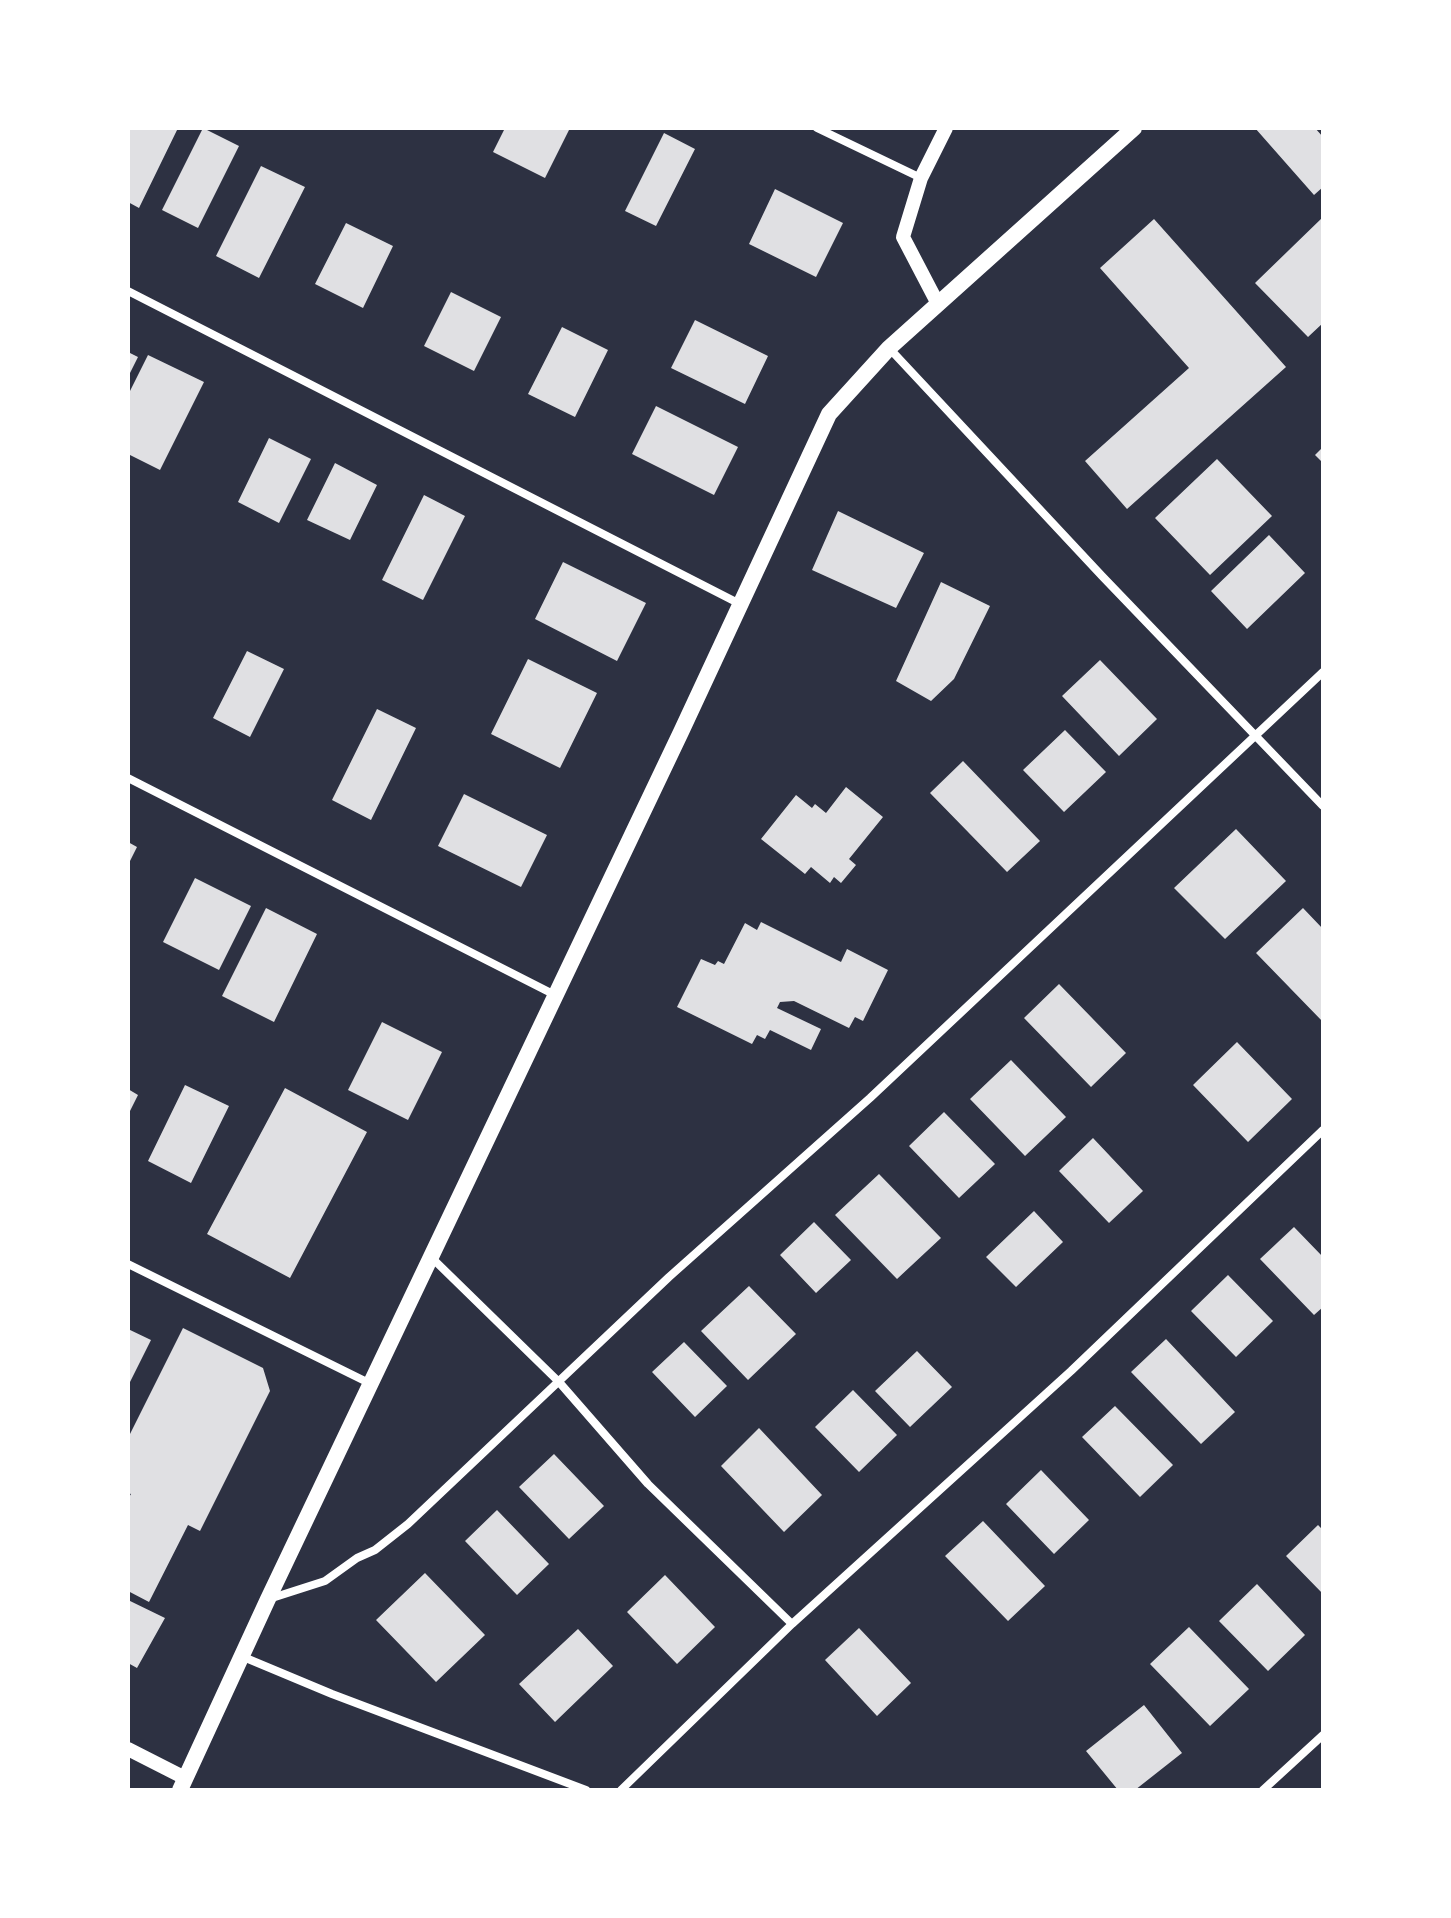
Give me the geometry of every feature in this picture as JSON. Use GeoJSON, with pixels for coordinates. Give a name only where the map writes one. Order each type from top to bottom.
{"type":"FeatureCollection","features":[{"type":"Feature","properties":{"kind":"main road"},"geometry":{"type":"LineString","coordinates":[[183,1784],[829,414],[889,348],[1134,128]]}},
{"type":"Feature","properties":{"kind":"street"},"geometry":{"type":"LineString","coordinates":[[817,128],[921,178]]}},
{"type":"Feature","properties":{"kind":"street"},"geometry":{"type":"LineString","coordinates":[[938,304],[903,237],[921,178],[946,128]]}},
{"type":"Feature","properties":{"kind":"street"},"geometry":{"type":"LineString","coordinates":[[128,291],[740,604]]}},
{"type":"Feature","properties":{"kind":"street"},"geometry":{"type":"LineString","coordinates":[[889,348],[1323,806]]}},
{"type":"Feature","properties":{"kind":"street"},"geometry":{"type":"LineString","coordinates":[[268,1599],[325,1581],[357,1558],[375,1550],[408,1524],[669,1277],[870,1098],[1323,672]]}},
{"type":"Feature","properties":{"kind":"street"},"geometry":{"type":"LineString","coordinates":[[128,778],[555,995]]}},
{"type":"Feature","properties":{"kind":"street"},"geometry":{"type":"LineString","coordinates":[[621,1790],[792,1624],[1071,1371],[1323,1130]]}},
{"type":"Feature","properties":{"kind":"street"},"geometry":{"type":"LineString","coordinates":[[430,1256],[559,1382],[648,1484],[792,1624]]}},
{"type":"Feature","properties":{"kind":"street"},"geometry":{"type":"LineString","coordinates":[[128,1264],[371,1384]]}},
{"type":"Feature","properties":{"kind":"street"},"geometry":{"type":"LineString","coordinates":[[241,1656],[332,1694],[586,1790]]}},
{"type":"Feature","properties":{"kind":"street"},"geometry":{"type":"LineString","coordinates":[[1263,1790],[1323,1735]]}},
{"type":"Feature","properties":{"kind":"street"},"geometry":{"type":"LineString","coordinates":[[128,1749],[183,1784]]}},
{"type":"Feature","properties":{"kind":"building"},"geometry":{"type":"Polygon","coordinates":[[[128,128],[178,128],[139,208],[128,202],[128,128]]]}},
{"type":"Feature","properties":{"kind":"building"},"geometry":{"type":"Polygon","coordinates":[[[203,128],[239,146],[198,228],[162,210],[203,128]]]}},
{"type":"Feature","properties":{"kind":"building"},"geometry":{"type":"Polygon","coordinates":[[[505,128],[570,128],[545,178],[493,152],[505,128]]]}},
{"type":"Feature","properties":{"kind":"building"},"geometry":{"type":"Polygon","coordinates":[[[1255,128],[1315,128],[1323,137],[1323,187],[1314,195],[1255,128]]]}},
{"type":"Feature","properties":{"kind":"building"},"geometry":{"type":"Polygon","coordinates":[[[664,133],[695,149],[656,226],[625,211],[664,133]]]}},
{"type":"Feature","properties":{"kind":"building"},"geometry":{"type":"Polygon","coordinates":[[[261,166],[305,187],[259,278],[216,256],[261,166]]]}},
{"type":"Feature","properties":{"kind":"building"},"geometry":{"type":"Polygon","coordinates":[[[775,189],[843,223],[816,277],[749,244],[775,189]]]}},
{"type":"Feature","properties":{"kind":"building"},"geometry":{"type":"Polygon","coordinates":[[[1323,217],[1323,323],[1308,337],[1255,283],[1323,217]]]}},
{"type":"Feature","properties":{"kind":"building"},"geometry":{"type":"Polygon","coordinates":[[[1154,219],[1286,367],[1127,509],[1085,461],[1189,368],[1100,268],[1154,219]]]}},
{"type":"Feature","properties":{"kind":"building"},"geometry":{"type":"Polygon","coordinates":[[[346,223],[393,246],[363,308],[315,284],[346,223]]]}},
{"type":"Feature","properties":{"kind":"building"},"geometry":{"type":"Polygon","coordinates":[[[451,292],[501,317],[474,371],[424,346],[451,292]]]}},
{"type":"Feature","properties":{"kind":"building"},"geometry":{"type":"Polygon","coordinates":[[[695,320],[768,356],[745,404],[671,368],[695,320]]]}},
{"type":"Feature","properties":{"kind":"building"},"geometry":{"type":"Polygon","coordinates":[[[562,327],[608,350],[575,417],[528,394],[562,327]]]}},
{"type":"Feature","properties":{"kind":"building"},"geometry":{"type":"Polygon","coordinates":[[[128,352],[138,357],[128,377],[128,352]]]}},
{"type":"Feature","properties":{"kind":"building"},"geometry":{"type":"Polygon","coordinates":[[[148,355],[204,382],[160,470],[128,454],[128,395],[148,355]]]}},
{"type":"Feature","properties":{"kind":"building"},"geometry":{"type":"Polygon","coordinates":[[[656,406],[738,447],[714,495],[632,454],[656,406]]]}},
{"type":"Feature","properties":{"kind":"building"},"geometry":{"type":"Polygon","coordinates":[[[269,438],[311,459],[279,523],[238,502],[269,438]]]}},
{"type":"Feature","properties":{"kind":"building"},"geometry":{"type":"Polygon","coordinates":[[[1323,447],[1323,463],[1315,455],[1323,447]]]}},
{"type":"Feature","properties":{"kind":"building"},"geometry":{"type":"Polygon","coordinates":[[[1217,459],[1272,516],[1210,575],[1155,518],[1217,459]]]}},
{"type":"Feature","properties":{"kind":"building"},"geometry":{"type":"Polygon","coordinates":[[[335,463],[377,485],[350,540],[307,520],[335,463]]]}},
{"type":"Feature","properties":{"kind":"building"},"geometry":{"type":"Polygon","coordinates":[[[424,495],[465,516],[423,600],[382,580],[424,495]]]}},
{"type":"Feature","properties":{"kind":"building"},"geometry":{"type":"Polygon","coordinates":[[[838,511],[924,553],[896,608],[812,570],[838,511]]]}},
{"type":"Feature","properties":{"kind":"building"},"geometry":{"type":"Polygon","coordinates":[[[1269,535],[1305,573],[1247,629],[1211,591],[1269,535]]]}},
{"type":"Feature","properties":{"kind":"building"},"geometry":{"type":"Polygon","coordinates":[[[563,562],[646,603],[617,661],[535,619],[563,562]]]}},
{"type":"Feature","properties":{"kind":"building"},"geometry":{"type":"Polygon","coordinates":[[[941,582],[990,606],[954,679],[931,701],[896,681],[941,582]]]}},
{"type":"Feature","properties":{"kind":"building"},"geometry":{"type":"Polygon","coordinates":[[[247,651],[284,669],[250,737],[213,718],[247,651]]]}},
{"type":"Feature","properties":{"kind":"building"},"geometry":{"type":"Polygon","coordinates":[[[528,659],[597,693],[560,768],[491,734],[528,659]]]}},
{"type":"Feature","properties":{"kind":"building"},"geometry":{"type":"Polygon","coordinates":[[[1100,660],[1157,719],[1119,756],[1062,696],[1100,660]]]}},
{"type":"Feature","properties":{"kind":"building"},"geometry":{"type":"Polygon","coordinates":[[[377,709],[416,728],[371,820],[332,800],[377,709]]]}},
{"type":"Feature","properties":{"kind":"building"},"geometry":{"type":"Polygon","coordinates":[[[1065,730],[1106,772],[1064,812],[1023,770],[1065,730]]]}},
{"type":"Feature","properties":{"kind":"building"},"geometry":{"type":"Polygon","coordinates":[[[963,761],[1040,841],[1007,872],[930,793],[963,761]]]}},
{"type":"Feature","properties":{"kind":"building"},"geometry":{"type":"Polygon","coordinates":[[[846,787],[883,817],[849,859],[856,865],[841,883],[834,877],[830,883],[811,867],[805,874],[761,839],[796,795],[812,808],[815,804],[826,813],[846,787]]]}},
{"type":"Feature","properties":{"kind":"building"},"geometry":{"type":"Polygon","coordinates":[[[464,794],[547,835],[521,887],[438,846],[464,794]]]}},
{"type":"Feature","properties":{"kind":"building"},"geometry":{"type":"Polygon","coordinates":[[[1236,829],[1286,881],[1225,939],[1174,888],[1236,829]]]}},
{"type":"Feature","properties":{"kind":"building"},"geometry":{"type":"Polygon","coordinates":[[[128,842],[137,847],[128,865],[128,842]]]}},
{"type":"Feature","properties":{"kind":"building"},"geometry":{"type":"Polygon","coordinates":[[[195,878],[251,906],[219,970],[163,942],[195,878]]]}},
{"type":"Feature","properties":{"kind":"building"},"geometry":{"type":"Polygon","coordinates":[[[266,908],[317,934],[274,1022],[222,996],[266,908]]]}},
{"type":"Feature","properties":{"kind":"building"},"geometry":{"type":"Polygon","coordinates":[[[1303,908],[1323,929],[1323,1022],[1256,953],[1303,908]]]}},
{"type":"Feature","properties":{"kind":"building"},"geometry":{"type":"Polygon","coordinates":[[[761,922],[841,962],[847,949],[888,970],[863,1021],[855,1017],[849,1028],[794,1001],[780,1002],[777,1008],[821,1029],[811,1050],[770,1030],[765,1039],[757,1035],[752,1044],[677,1007],[701,959],[715,965],[718,961],[724,964],[745,923],[757,930],[761,922]]]}},
{"type":"Feature","properties":{"kind":"building"},"geometry":{"type":"Polygon","coordinates":[[[1059,984],[1126,1053],[1091,1087],[1024,1018],[1059,984]]]}},
{"type":"Feature","properties":{"kind":"building"},"geometry":{"type":"Polygon","coordinates":[[[382,1022],[442,1052],[408,1120],[348,1090],[382,1022]]]}},
{"type":"Feature","properties":{"kind":"building"},"geometry":{"type":"Polygon","coordinates":[[[1237,1042],[1292,1099],[1248,1142],[1193,1085],[1237,1042]]]}},
{"type":"Feature","properties":{"kind":"building"},"geometry":{"type":"Polygon","coordinates":[[[1011,1060],[1066,1117],[1025,1156],[970,1099],[1011,1060]]]}},
{"type":"Feature","properties":{"kind":"building"},"geometry":{"type":"Polygon","coordinates":[[[185,1085],[229,1106],[191,1183],[148,1161],[185,1085]]]}},
{"type":"Feature","properties":{"kind":"building"},"geometry":{"type":"Polygon","coordinates":[[[285,1088],[367,1132],[290,1278],[207,1234],[285,1088]]]}},
{"type":"Feature","properties":{"kind":"building"},"geometry":{"type":"Polygon","coordinates":[[[128,1089],[138,1095],[128,1115],[128,1089]]]}},
{"type":"Feature","properties":{"kind":"building"},"geometry":{"type":"Polygon","coordinates":[[[944,1112],[995,1164],[959,1198],[909,1146],[944,1112]]]}},
{"type":"Feature","properties":{"kind":"building"},"geometry":{"type":"Polygon","coordinates":[[[1093,1138],[1143,1191],[1109,1223],[1059,1171],[1093,1138]]]}},
{"type":"Feature","properties":{"kind":"building"},"geometry":{"type":"Polygon","coordinates":[[[879,1174],[941,1238],[897,1279],[835,1215],[879,1174]]]}},
{"type":"Feature","properties":{"kind":"building"},"geometry":{"type":"Polygon","coordinates":[[[1034,1211],[1063,1242],[1016,1287],[986,1257],[1034,1211]]]}},
{"type":"Feature","properties":{"kind":"building"},"geometry":{"type":"Polygon","coordinates":[[[814,1222],[851,1260],[816,1293],[780,1255],[814,1222]]]}},
{"type":"Feature","properties":{"kind":"building"},"geometry":{"type":"Polygon","coordinates":[[[1294,1227],[1323,1257],[1323,1307],[1314,1315],[1260,1259],[1294,1227]]]}},
{"type":"Feature","properties":{"kind":"building"},"geometry":{"type":"Polygon","coordinates":[[[1228,1275],[1273,1321],[1236,1357],[1191,1311],[1228,1275]]]}},
{"type":"Feature","properties":{"kind":"building"},"geometry":{"type":"Polygon","coordinates":[[[749,1286],[796,1334],[748,1380],[701,1331],[749,1286]]]}},
{"type":"Feature","properties":{"kind":"building"},"geometry":{"type":"Polygon","coordinates":[[[183,1328],[263,1368],[270,1391],[200,1531],[188,1525],[149,1602],[128,1591],[128,1499],[131,1494],[128,1493],[128,1438],[183,1328]]]}},
{"type":"Feature","properties":{"kind":"building"},"geometry":{"type":"Polygon","coordinates":[[[128,1329],[151,1340],[128,1386],[128,1329]]]}},
{"type":"Feature","properties":{"kind":"building"},"geometry":{"type":"Polygon","coordinates":[[[1166,1339],[1235,1412],[1201,1444],[1131,1372],[1166,1339]]]}},
{"type":"Feature","properties":{"kind":"building"},"geometry":{"type":"Polygon","coordinates":[[[684,1342],[727,1386],[695,1417],[652,1372],[684,1342]]]}},
{"type":"Feature","properties":{"kind":"building"},"geometry":{"type":"Polygon","coordinates":[[[917,1351],[952,1387],[910,1427],[875,1391],[917,1351]]]}},
{"type":"Feature","properties":{"kind":"building"},"geometry":{"type":"Polygon","coordinates":[[[853,1390],[897,1435],[859,1472],[815,1427],[853,1390]]]}},
{"type":"Feature","properties":{"kind":"building"},"geometry":{"type":"Polygon","coordinates":[[[1115,1406],[1173,1465],[1140,1497],[1082,1437],[1115,1406]]]}},
{"type":"Feature","properties":{"kind":"building"},"geometry":{"type":"Polygon","coordinates":[[[759,1428],[822,1495],[784,1532],[721,1466],[759,1428]]]}},
{"type":"Feature","properties":{"kind":"building"},"geometry":{"type":"Polygon","coordinates":[[[554,1454],[604,1506],[569,1539],[519,1487],[554,1454]]]}},
{"type":"Feature","properties":{"kind":"building"},"geometry":{"type":"Polygon","coordinates":[[[1041,1470],[1089,1520],[1054,1554],[1006,1504],[1041,1470]]]}},
{"type":"Feature","properties":{"kind":"building"},"geometry":{"type":"Polygon","coordinates":[[[497,1510],[549,1564],[517,1595],[465,1541],[497,1510]]]}},
{"type":"Feature","properties":{"kind":"building"},"geometry":{"type":"Polygon","coordinates":[[[983,1521],[1045,1586],[1008,1621],[945,1556],[983,1521]]]}},
{"type":"Feature","properties":{"kind":"building"},"geometry":{"type":"Polygon","coordinates":[[[1318,1525],[1323,1530],[1323,1594],[1286,1556],[1318,1525]]]}},
{"type":"Feature","properties":{"kind":"building"},"geometry":{"type":"Polygon","coordinates":[[[425,1573],[485,1635],[436,1682],[376,1620],[425,1573]]]}},
{"type":"Feature","properties":{"kind":"building"},"geometry":{"type":"Polygon","coordinates":[[[665,1575],[715,1627],[677,1664],[627,1612],[665,1575]]]}},
{"type":"Feature","properties":{"kind":"building"},"geometry":{"type":"Polygon","coordinates":[[[1257,1584],[1305,1635],[1268,1671],[1219,1621],[1257,1584]]]}},
{"type":"Feature","properties":{"kind":"building"},"geometry":{"type":"Polygon","coordinates":[[[128,1600],[165,1618],[137,1668],[128,1663],[128,1600]]]}},
{"type":"Feature","properties":{"kind":"building"},"geometry":{"type":"Polygon","coordinates":[[[1189,1627],[1249,1689],[1210,1726],[1150,1664],[1189,1627]]]}},
{"type":"Feature","properties":{"kind":"building"},"geometry":{"type":"Polygon","coordinates":[[[859,1628],[911,1683],[877,1716],[825,1660],[859,1628]]]}},
{"type":"Feature","properties":{"kind":"building"},"geometry":{"type":"Polygon","coordinates":[[[578,1629],[613,1666],[555,1722],[519,1684],[578,1629]]]}},
{"type":"Feature","properties":{"kind":"building"},"geometry":{"type":"Polygon","coordinates":[[[1144,1705],[1182,1753],[1135,1790],[1118,1790],[1086,1751],[1144,1705]]]}}]}
